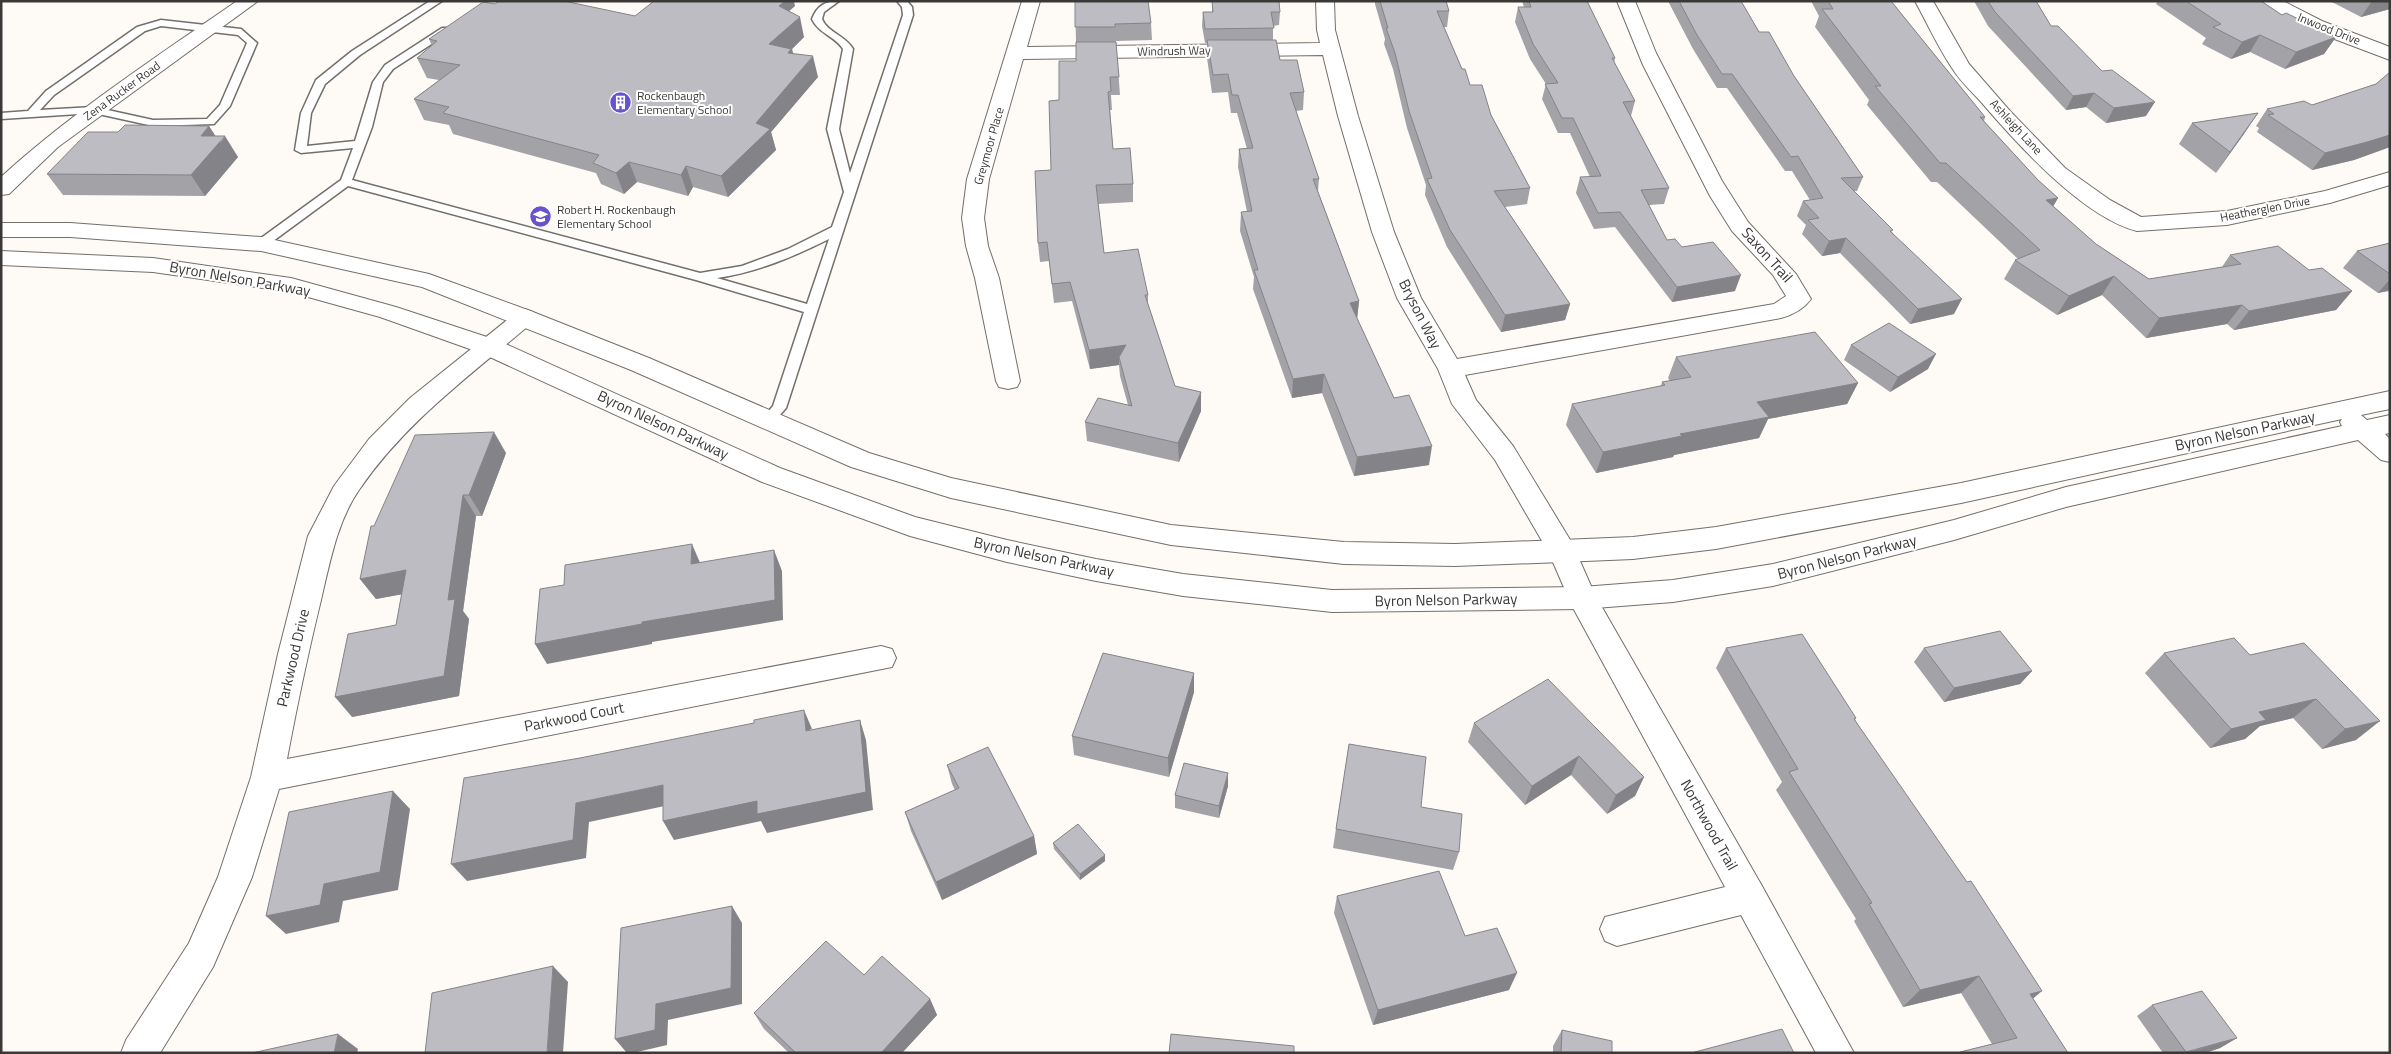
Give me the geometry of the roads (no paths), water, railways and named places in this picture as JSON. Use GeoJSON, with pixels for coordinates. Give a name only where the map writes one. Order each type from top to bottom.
{"type":"FeatureCollection","features":[{"type":"Feature","properties":{"kind":"street","name":"Zena Rucker Road"},"geometry":{"type":"LineString","coordinates":[[1,189],[51,142],[249,1]]}},
{"type":"Feature","properties":{"kind":"street","name":"Greymoor Place"},"geometry":{"type":"LineString","coordinates":[[1008,381],[987,278],[977,246],[973,218],[978,179],[1018,53],[1031,1]]}},
{"type":"Feature","properties":{"kind":"street","name":"Bryson Way"},"geometry":{"type":"LineString","coordinates":[[1325,1],[1326,30],[1348,116],[1383,232],[1408,298],[1450,369],[1465,404],[1504,453],[1562,551],[1582,598]]}},
{"type":"Feature","properties":{"kind":"street","name":"Saxon Trail"},"geometry":{"type":"LineString","coordinates":[[1450,369],[1781,310],[1799,300],[1793,284],[1768,259],[1741,227],[1706,170],[1635,30],[1626,1]]}},
{"type":"Feature","properties":{"kind":"street","name":"Ashleigh Lane"},"geometry":{"type":"LineString","coordinates":[[1924,1],[1961,66],[2003,115],[2058,172],[2102,205],[2137,224]]}},
{"type":"Feature","properties":{"kind":"street","name":"Inwood Drive"},"geometry":{"type":"LineString","coordinates":[[2269,1],[2315,25],[2390,54]]}},
{"type":"Feature","properties":{"kind":"street","name":"Windrush Way"},"geometry":{"type":"LineString","coordinates":[[1018,53],[1331,49]]}},
{"type":"Feature","properties":{"kind":"street","name":"Heatherglen Drive"},"geometry":{"type":"LineString","coordinates":[[2137,224],[2227,218],[2330,197],[2390,178]]}},
{"type":"Feature","properties":{"kind":"street","name":"Byron Nelson Parkway"},"geometry":{"type":"LineString","coordinates":[[1,230],[70,230],[261,244],[429,282],[525,317],[640,364],[860,460],[952,488],[1171,535],[1344,553],[1455,555],[1562,551],[1633,548],[1716,538],[1961,493],[2390,400]]}},
{"type":"Feature","properties":{"kind":"street"},"geometry":{"type":"LineString","coordinates":[[226,274],[261,244]]}},
{"type":"Feature","properties":{"kind":"street","name":"Byron Nelson Parkway"},"geometry":{"type":"LineString","coordinates":[[1,258],[153,265],[226,274],[291,285],[353,302],[490,347],[771,475],[910,526],[1007,551],[1183,585],[1332,601],[1582,598],[1673,591],[1773,575],[1954,530],[2066,497],[2390,424]]}},
{"type":"Feature","properties":{"kind":"street","name":"Parkwood Drive"},"geometry":{"type":"LineString","coordinates":[[139,1053],[201,955],[235,877],[267,777],[292,654],[322,536],[347,486],[378,446],[419,404],[525,317]]}},
{"type":"Feature","properties":{"kind":"street"},"geometry":{"type":"LineString","coordinates":[[2338,412],[2362,429],[2390,453]]}},
{"type":"Feature","properties":{"kind":"street"},"geometry":{"type":"LineString","coordinates":[[2101,462],[2122,484]]}},
{"type":"Feature","properties":{"kind":"street","name":"Northwood Trail"},"geometry":{"type":"LineString","coordinates":[[1582,598],[1836,1053]]}},
{"type":"Feature","properties":{"kind":"street","name":"Parkwood Court"},"geometry":{"type":"LineString","coordinates":[[267,777],[881,658]]}},
{"type":"Feature","properties":{"kind":"street"},"geometry":{"type":"LineString","coordinates":[[1617,930],[1750,898]]}},
{"type":"Feature","properties":{"kind":"lane"},"geometry":{"type":"LineString","coordinates":[[360,144],[301,150],[306,113],[320,82],[356,53],[437,1]]}},
{"type":"Feature","properties":{"kind":"lane"},"geometry":{"type":"LineString","coordinates":[[834,1],[820,11],[817,19],[820,26],[846,43],[848,49],[833,129],[850,193]]}},
{"type":"Feature","properties":{"kind":"lane"},"geometry":{"type":"LineString","coordinates":[[767,421],[779,408],[908,15],[907,8],[902,1]]}},
{"type":"Feature","properties":{"kind":"lane"},"geometry":{"type":"LineString","coordinates":[[261,244],[346,182],[360,144],[378,82],[389,67],[459,21]]}},
{"type":"Feature","properties":{"kind":"lane"},"geometry":{"type":"LineString","coordinates":[[1,116],[94,110],[154,123],[210,122],[225,106],[252,43],[240,32],[211,28],[161,23],[141,29],[50,93],[31,114]]}},
{"type":"Feature","properties":{"kind":"lane"},"geometry":{"type":"LineString","coordinates":[[346,182],[700,277],[811,310]]}},
{"type":"Feature","properties":{"kind":"lane"},"geometry":{"type":"LineString","coordinates":[[700,277],[744,270],[792,252],[838,228]]}},
{"type":"Feature","properties":{"kind":"place","name":"Rockenbaugh Elementary School"},"geometry":{"type":"Point","coordinates":[621,103]}},
{"type":"Feature","properties":{"kind":"place","name":"Robert H. Rockenbaugh Elementary School"},"geometry":{"type":"Point","coordinates":[541,217]}}]}
